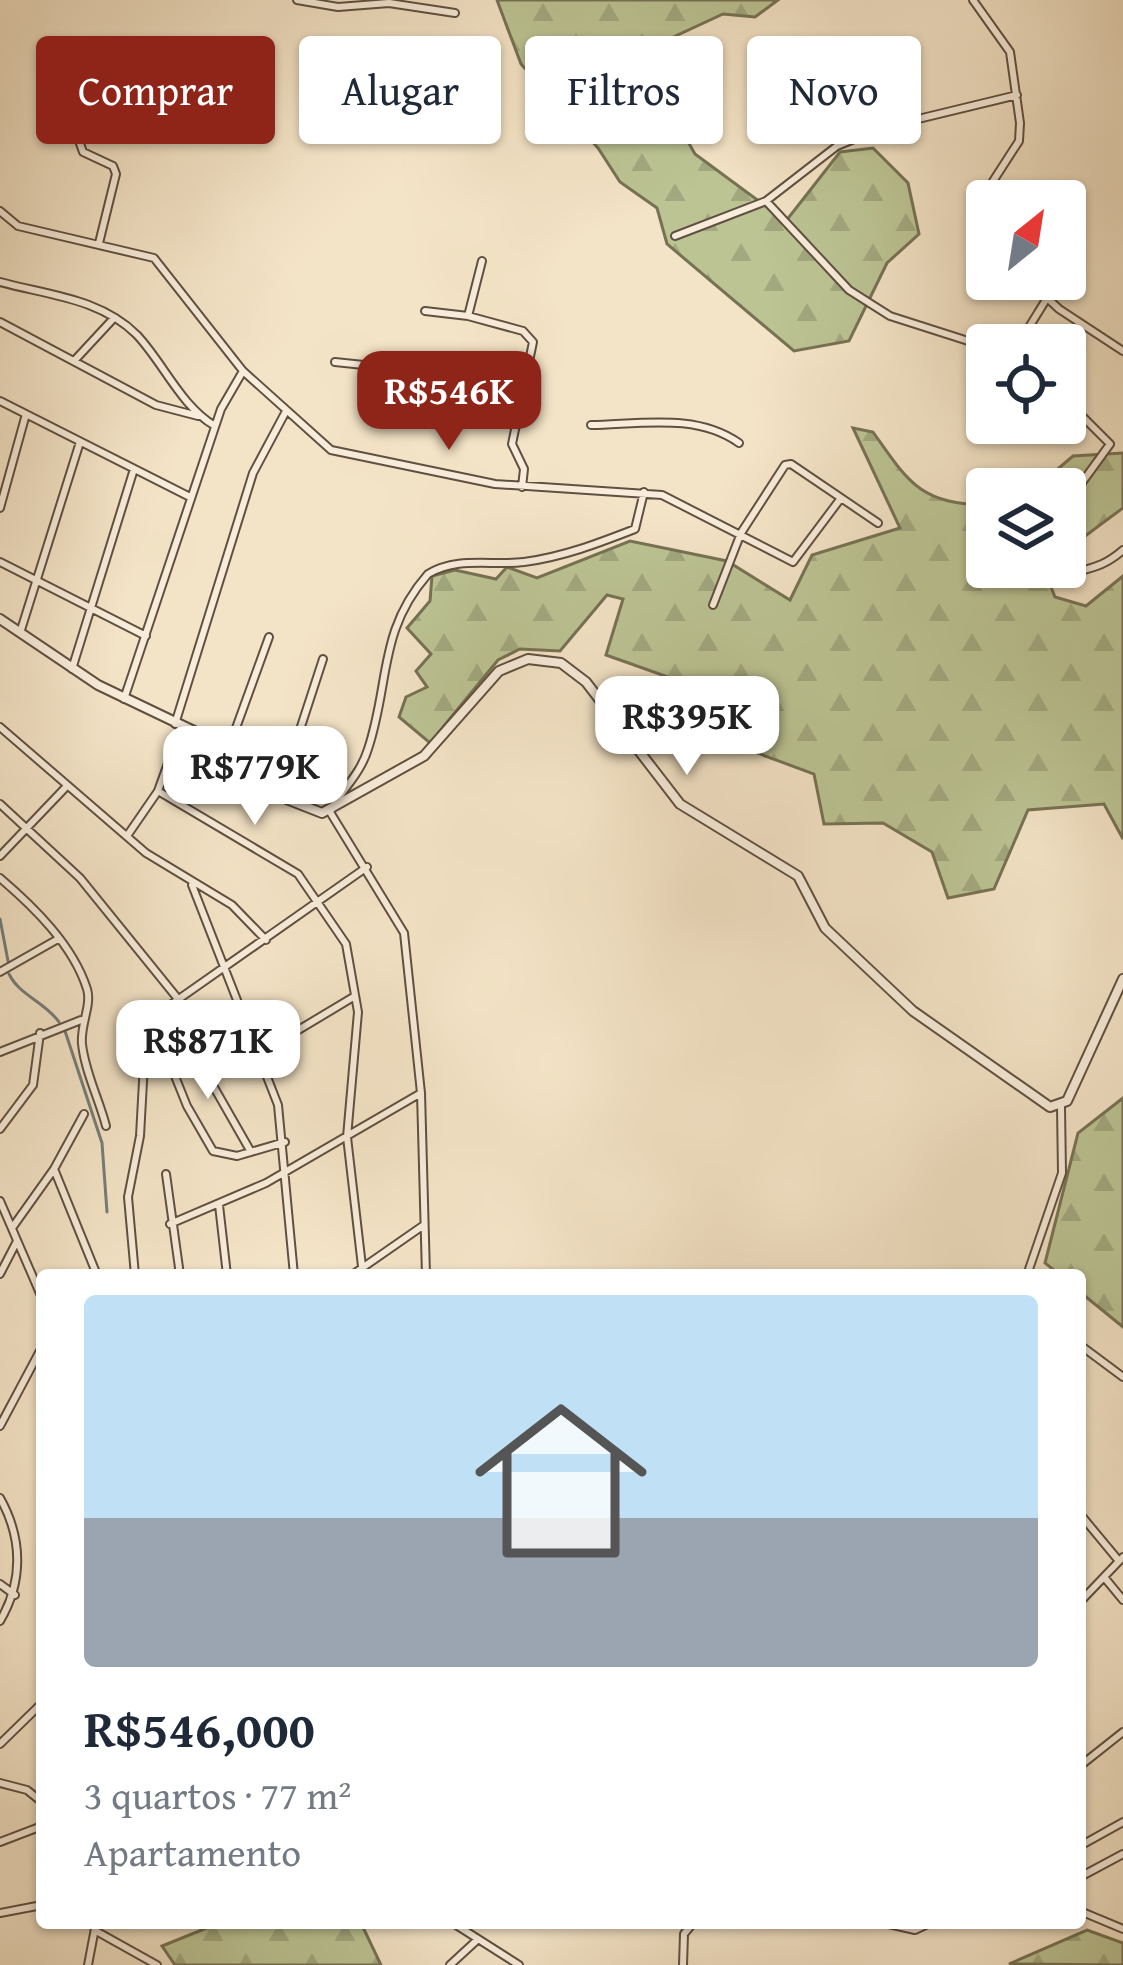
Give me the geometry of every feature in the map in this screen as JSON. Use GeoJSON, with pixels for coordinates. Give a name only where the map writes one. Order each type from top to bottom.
{"type":"FeatureCollection","features":[{"type":"Feature","properties":{"kind":"street"},"geometry":{"type":"LineString","coordinates":[[297,0],[338,7],[389,3],[455,13]]}},
{"type":"Feature","properties":{"kind":"street"},"geometry":{"type":"LineString","coordinates":[[973,0],[1010,52],[1017,95],[1019,141],[994,180]]}},
{"type":"Feature","properties":{"kind":"street"},"geometry":{"type":"LineString","coordinates":[[675,236],[766,201],[837,146],[881,128],[1017,95]]}},
{"type":"Feature","properties":{"kind":"street"},"geometry":{"type":"LineString","coordinates":[[80,144],[83,152],[113,166],[116,174],[99,243]]}},
{"type":"Feature","properties":{"kind":"street"},"geometry":{"type":"LineString","coordinates":[[766,201],[849,290],[890,316],[966,340]]}},
{"type":"Feature","properties":{"kind":"street"},"geometry":{"type":"LineString","coordinates":[[0,211],[18,226],[154,258],[243,371],[322,445],[342,454],[522,487],[644,492],[676,499],[793,562],[841,498]]}},
{"type":"Feature","properties":{"kind":"street"},"geometry":{"type":"LineString","coordinates":[[468,316],[482,261]]}},
{"type":"Feature","properties":{"kind":"street"},"geometry":{"type":"LineString","coordinates":[[1,285],[79,301],[114,318],[139,338],[198,416]]}},
{"type":"Feature","properties":{"kind":"street"},"geometry":{"type":"LineString","coordinates":[[1050,300],[1123,351]]}},
{"type":"Feature","properties":{"kind":"street"},"geometry":{"type":"LineString","coordinates":[[424,311],[468,316],[523,331],[533,342],[512,444],[524,469],[522,487]]}},
{"type":"Feature","properties":{"kind":"street"},"geometry":{"type":"LineString","coordinates":[[74,361],[114,318]]}},
{"type":"Feature","properties":{"kind":"street"},"geometry":{"type":"LineString","coordinates":[[0,322],[156,405],[198,416],[215,426]]}},
{"type":"Feature","properties":{"kind":"street"},"geometry":{"type":"LineString","coordinates":[[335,362],[430,372],[523,390]]}},
{"type":"Feature","properties":{"kind":"street"},"geometry":{"type":"LineString","coordinates":[[124,700],[215,426],[243,371]]}},
{"type":"Feature","properties":{"kind":"street"},"geometry":{"type":"LineString","coordinates":[[0,400],[190,497]]}},
{"type":"Feature","properties":{"kind":"street"},"geometry":{"type":"LineString","coordinates":[[127,836],[158,791],[253,472],[272,428],[285,413]]}},
{"type":"Feature","properties":{"kind":"street"},"geometry":{"type":"LineString","coordinates":[[0,508],[26,414]]}},
{"type":"Feature","properties":{"kind":"street"},"geometry":{"type":"LineString","coordinates":[[1086,420],[1110,444],[1086,477]]}},
{"type":"Feature","properties":{"kind":"street"},"geometry":{"type":"LineString","coordinates":[[591,424],[692,423],[719,429],[739,443]]}},
{"type":"Feature","properties":{"kind":"street"},"geometry":{"type":"LineString","coordinates":[[20,633],[40,582],[80,441]]}},
{"type":"Feature","properties":{"kind":"street"},"geometry":{"type":"LineString","coordinates":[[713,605],[742,533],[785,465],[791,464],[878,524]]}},
{"type":"Feature","properties":{"kind":"street"},"geometry":{"type":"LineString","coordinates":[[72,669],[134,469]]}},
{"type":"Feature","properties":{"kind":"street"},"geometry":{"type":"LineString","coordinates":[[330,812],[364,762],[379,708],[382,662],[419,584],[440,567],[541,559],[604,544],[635,530],[644,492]]}},
{"type":"Feature","properties":{"kind":"street"},"geometry":{"type":"LineString","coordinates":[[1086,570],[1099,570],[1123,550]]}},
{"type":"Feature","properties":{"kind":"street"},"geometry":{"type":"LineString","coordinates":[[0,562],[146,636]]}},
{"type":"Feature","properties":{"kind":"street"},"geometry":{"type":"LineString","coordinates":[[0,619],[124,700],[228,750],[250,779],[278,797],[330,812],[367,867],[404,933],[421,1093],[426,1269]]}},
{"type":"Feature","properties":{"kind":"street"},"geometry":{"type":"LineString","coordinates":[[228,750],[269,637]]}},
{"type":"Feature","properties":{"kind":"street"},"geometry":{"type":"LineString","coordinates":[[278,797],[322,659]]}},
{"type":"Feature","properties":{"kind":"street"},"geometry":{"type":"LineString","coordinates":[[330,812],[424,756],[499,671],[528,659],[561,663],[586,682],[680,804],[799,876],[825,928],[913,1011],[1039,1100],[1064,1104]]}},
{"type":"Feature","properties":{"kind":"street"},"geometry":{"type":"LineString","coordinates":[[0,727],[65,788],[192,885],[232,905],[266,940]]}},
{"type":"Feature","properties":{"kind":"street"},"geometry":{"type":"LineString","coordinates":[[0,856],[65,788]]}},
{"type":"Feature","properties":{"kind":"street"},"geometry":{"type":"LineString","coordinates":[[158,791],[298,874],[346,944],[356,996],[347,1137],[363,1269]]}},
{"type":"Feature","properties":{"kind":"street"},"geometry":{"type":"LineString","coordinates":[[0,804],[80,878],[178,999],[207,1075],[251,1152]]}},
{"type":"Feature","properties":{"kind":"street"},"geometry":{"type":"LineString","coordinates":[[134,1269],[128,1197],[140,1136],[145,1045],[154,1024],[178,999],[367,867]]}},
{"type":"Feature","properties":{"kind":"street"},"geometry":{"type":"LineString","coordinates":[[0,878],[58,939],[88,991],[81,1020],[84,1056],[106,1126]]}},
{"type":"Feature","properties":{"kind":"street"},"geometry":{"type":"LineString","coordinates":[[192,885],[260,1053],[285,1142],[294,1269]]}},
{"type":"Feature","properties":{"kind":"street"},"geometry":{"type":"LineString","coordinates":[[0,972],[58,939]]}},
{"type":"Feature","properties":{"kind":"street"},"geometry":{"type":"LineString","coordinates":[[1029,1269],[1062,1173],[1064,1104],[1123,979]]}},
{"type":"Feature","properties":{"kind":"street"},"geometry":{"type":"LineString","coordinates":[[260,1053],[356,996]]}},
{"type":"Feature","properties":{"kind":"street"},"geometry":{"type":"LineString","coordinates":[[0,1052],[81,1020]]}},
{"type":"Feature","properties":{"kind":"street"},"geometry":{"type":"LineString","coordinates":[[154,1024],[207,1144],[228,1156],[285,1142]]}},
{"type":"Feature","properties":{"kind":"street"},"geometry":{"type":"LineString","coordinates":[[0,1128],[33,1085],[40,1033]]}},
{"type":"Feature","properties":{"kind":"street"},"geometry":{"type":"LineString","coordinates":[[170,1224],[288,1172],[421,1093]]}},
{"type":"Feature","properties":{"kind":"street"},"geometry":{"type":"LineString","coordinates":[[12,1228],[54,1169],[84,1114]]}},
{"type":"Feature","properties":{"kind":"street"},"geometry":{"type":"LineString","coordinates":[[54,1169],[95,1269]]}},
{"type":"Feature","properties":{"kind":"street"},"geometry":{"type":"LineString","coordinates":[[166,1174],[179,1269]]}},
{"type":"Feature","properties":{"kind":"street"},"geometry":{"type":"LineString","coordinates":[[0,1201],[36,1284]]}},
{"type":"Feature","properties":{"kind":"street"},"geometry":{"type":"LineString","coordinates":[[219,1205],[226,1269]]}},
{"type":"Feature","properties":{"kind":"street"},"geometry":{"type":"LineString","coordinates":[[367,1269],[424,1225]]}},
{"type":"Feature","properties":{"kind":"street"},"geometry":{"type":"LineString","coordinates":[[0,1274],[17,1241]]}},
{"type":"Feature","properties":{"kind":"street"},"geometry":{"type":"LineString","coordinates":[[1086,1349],[1123,1377]]}},
{"type":"Feature","properties":{"kind":"street"},"geometry":{"type":"LineString","coordinates":[[0,1426],[36,1359]]}},
{"type":"Feature","properties":{"kind":"street"},"geometry":{"type":"LineString","coordinates":[[0,1498],[16,1550],[15,1595],[0,1621]]}},
{"type":"Feature","properties":{"kind":"street"},"geometry":{"type":"LineString","coordinates":[[1086,1521],[1121,1559],[1086,1596]]}},
{"type":"Feature","properties":{"kind":"street"},"geometry":{"type":"LineString","coordinates":[[1104,1577],[1123,1600]]}},
{"type":"Feature","properties":{"kind":"street"},"geometry":{"type":"LineString","coordinates":[[0,1583],[15,1595]]}},
{"type":"Feature","properties":{"kind":"street"},"geometry":{"type":"LineString","coordinates":[[0,1744],[36,1709]]}},
{"type":"Feature","properties":{"kind":"street"},"geometry":{"type":"LineString","coordinates":[[1086,1761],[1123,1732]]}},
{"type":"Feature","properties":{"kind":"street"},"geometry":{"type":"LineString","coordinates":[[0,1783],[36,1797]]}},
{"type":"Feature","properties":{"kind":"street"},"geometry":{"type":"LineString","coordinates":[[1086,1843],[1123,1822]]}},
{"type":"Feature","properties":{"kind":"street"},"geometry":{"type":"LineString","coordinates":[[0,1842],[36,1828]]}},
{"type":"Feature","properties":{"kind":"street"},"geometry":{"type":"LineString","coordinates":[[1086,1874],[1123,1854]]}},
{"type":"Feature","properties":{"kind":"street"},"geometry":{"type":"LineString","coordinates":[[0,1913],[36,1906]]}},
{"type":"Feature","properties":{"kind":"street"},"geometry":{"type":"LineString","coordinates":[[1086,1914],[1123,1929]]}},
{"type":"Feature","properties":{"kind":"street"},"geometry":{"type":"LineString","coordinates":[[88,1965],[96,1929]]}},
{"type":"Feature","properties":{"kind":"street"},"geometry":{"type":"LineString","coordinates":[[99,1929],[157,1965]]}},
{"type":"Feature","properties":{"kind":"street"},"geometry":{"type":"LineString","coordinates":[[461,1929],[519,1965]]}},
{"type":"Feature","properties":{"kind":"street"},"geometry":{"type":"LineString","coordinates":[[682,1965],[688,1929]]}},
{"type":"Feature","properties":{"kind":"street"},"geometry":{"type":"LineString","coordinates":[[450,1965],[476,1941]]}},
{"type":"Feature","properties":{"kind":"green space"},"geometry":{"type":"Polygon","coordinates":[[[497,0],[778,0],[755,17],[723,14],[676,36],[525,36],[525,68],[497,0]]]}},
{"type":"Feature","properties":{"kind":"green space"},"geometry":{"type":"Polygon","coordinates":[[[594,144],[689,144],[695,154],[786,221],[840,152],[873,148],[908,183],[919,234],[887,263],[849,341],[794,351],[667,244],[657,208],[620,182],[594,144]]]}},
{"type":"Feature","properties":{"kind":"green space"},"geometry":{"type":"Polygon","coordinates":[[[853,428],[873,432],[918,487],[966,504],[966,588],[1051,588],[1055,597],[1086,606],[1123,576],[1123,839],[1104,804],[1028,810],[994,889],[948,898],[932,852],[883,823],[824,824],[814,774],[722,740],[668,677],[606,655],[623,599],[607,595],[560,651],[520,649],[498,660],[430,743],[399,717],[406,697],[427,687],[416,671],[431,654],[407,628],[430,601],[432,576],[455,570],[496,579],[507,567],[537,578],[630,541],[727,561],[790,600],[812,555],[900,528],[853,428]]]}},
{"type":"Feature","properties":{"kind":"green space"},"geometry":{"type":"Polygon","coordinates":[[[1123,453],[1123,508],[1086,535],[1086,468],[1059,468],[1073,456],[1123,453]]]}},
{"type":"Feature","properties":{"kind":"green space"},"geometry":{"type":"Polygon","coordinates":[[[1123,1098],[1123,1327],[1086,1297],[1086,1269],[1052,1269],[1045,1263],[1078,1133],[1123,1098]]]}},
{"type":"Feature","properties":{"kind":"green space"},"geometry":{"type":"Polygon","coordinates":[[[204,1929],[364,1929],[381,1965],[175,1965],[162,1946],[204,1929]]]}},
{"type":"Feature","properties":{"kind":"green space"},"geometry":{"type":"Polygon","coordinates":[[[1087,1930],[1123,1943],[1123,1965],[1009,1964],[1087,1930]]]}},
{"type":"Feature","properties":{"kind":"waterway"},"geometry":{"type":"LineString","coordinates":[[0,919],[8,961]]}},
{"type":"Feature","properties":{"kind":"waterway"},"geometry":{"type":"LineString","coordinates":[[9,974],[59,1022]]}},
{"type":"Feature","properties":{"kind":"waterway"},"geometry":{"type":"LineString","coordinates":[[64,1028],[102,1143],[107,1212]]}}]}
